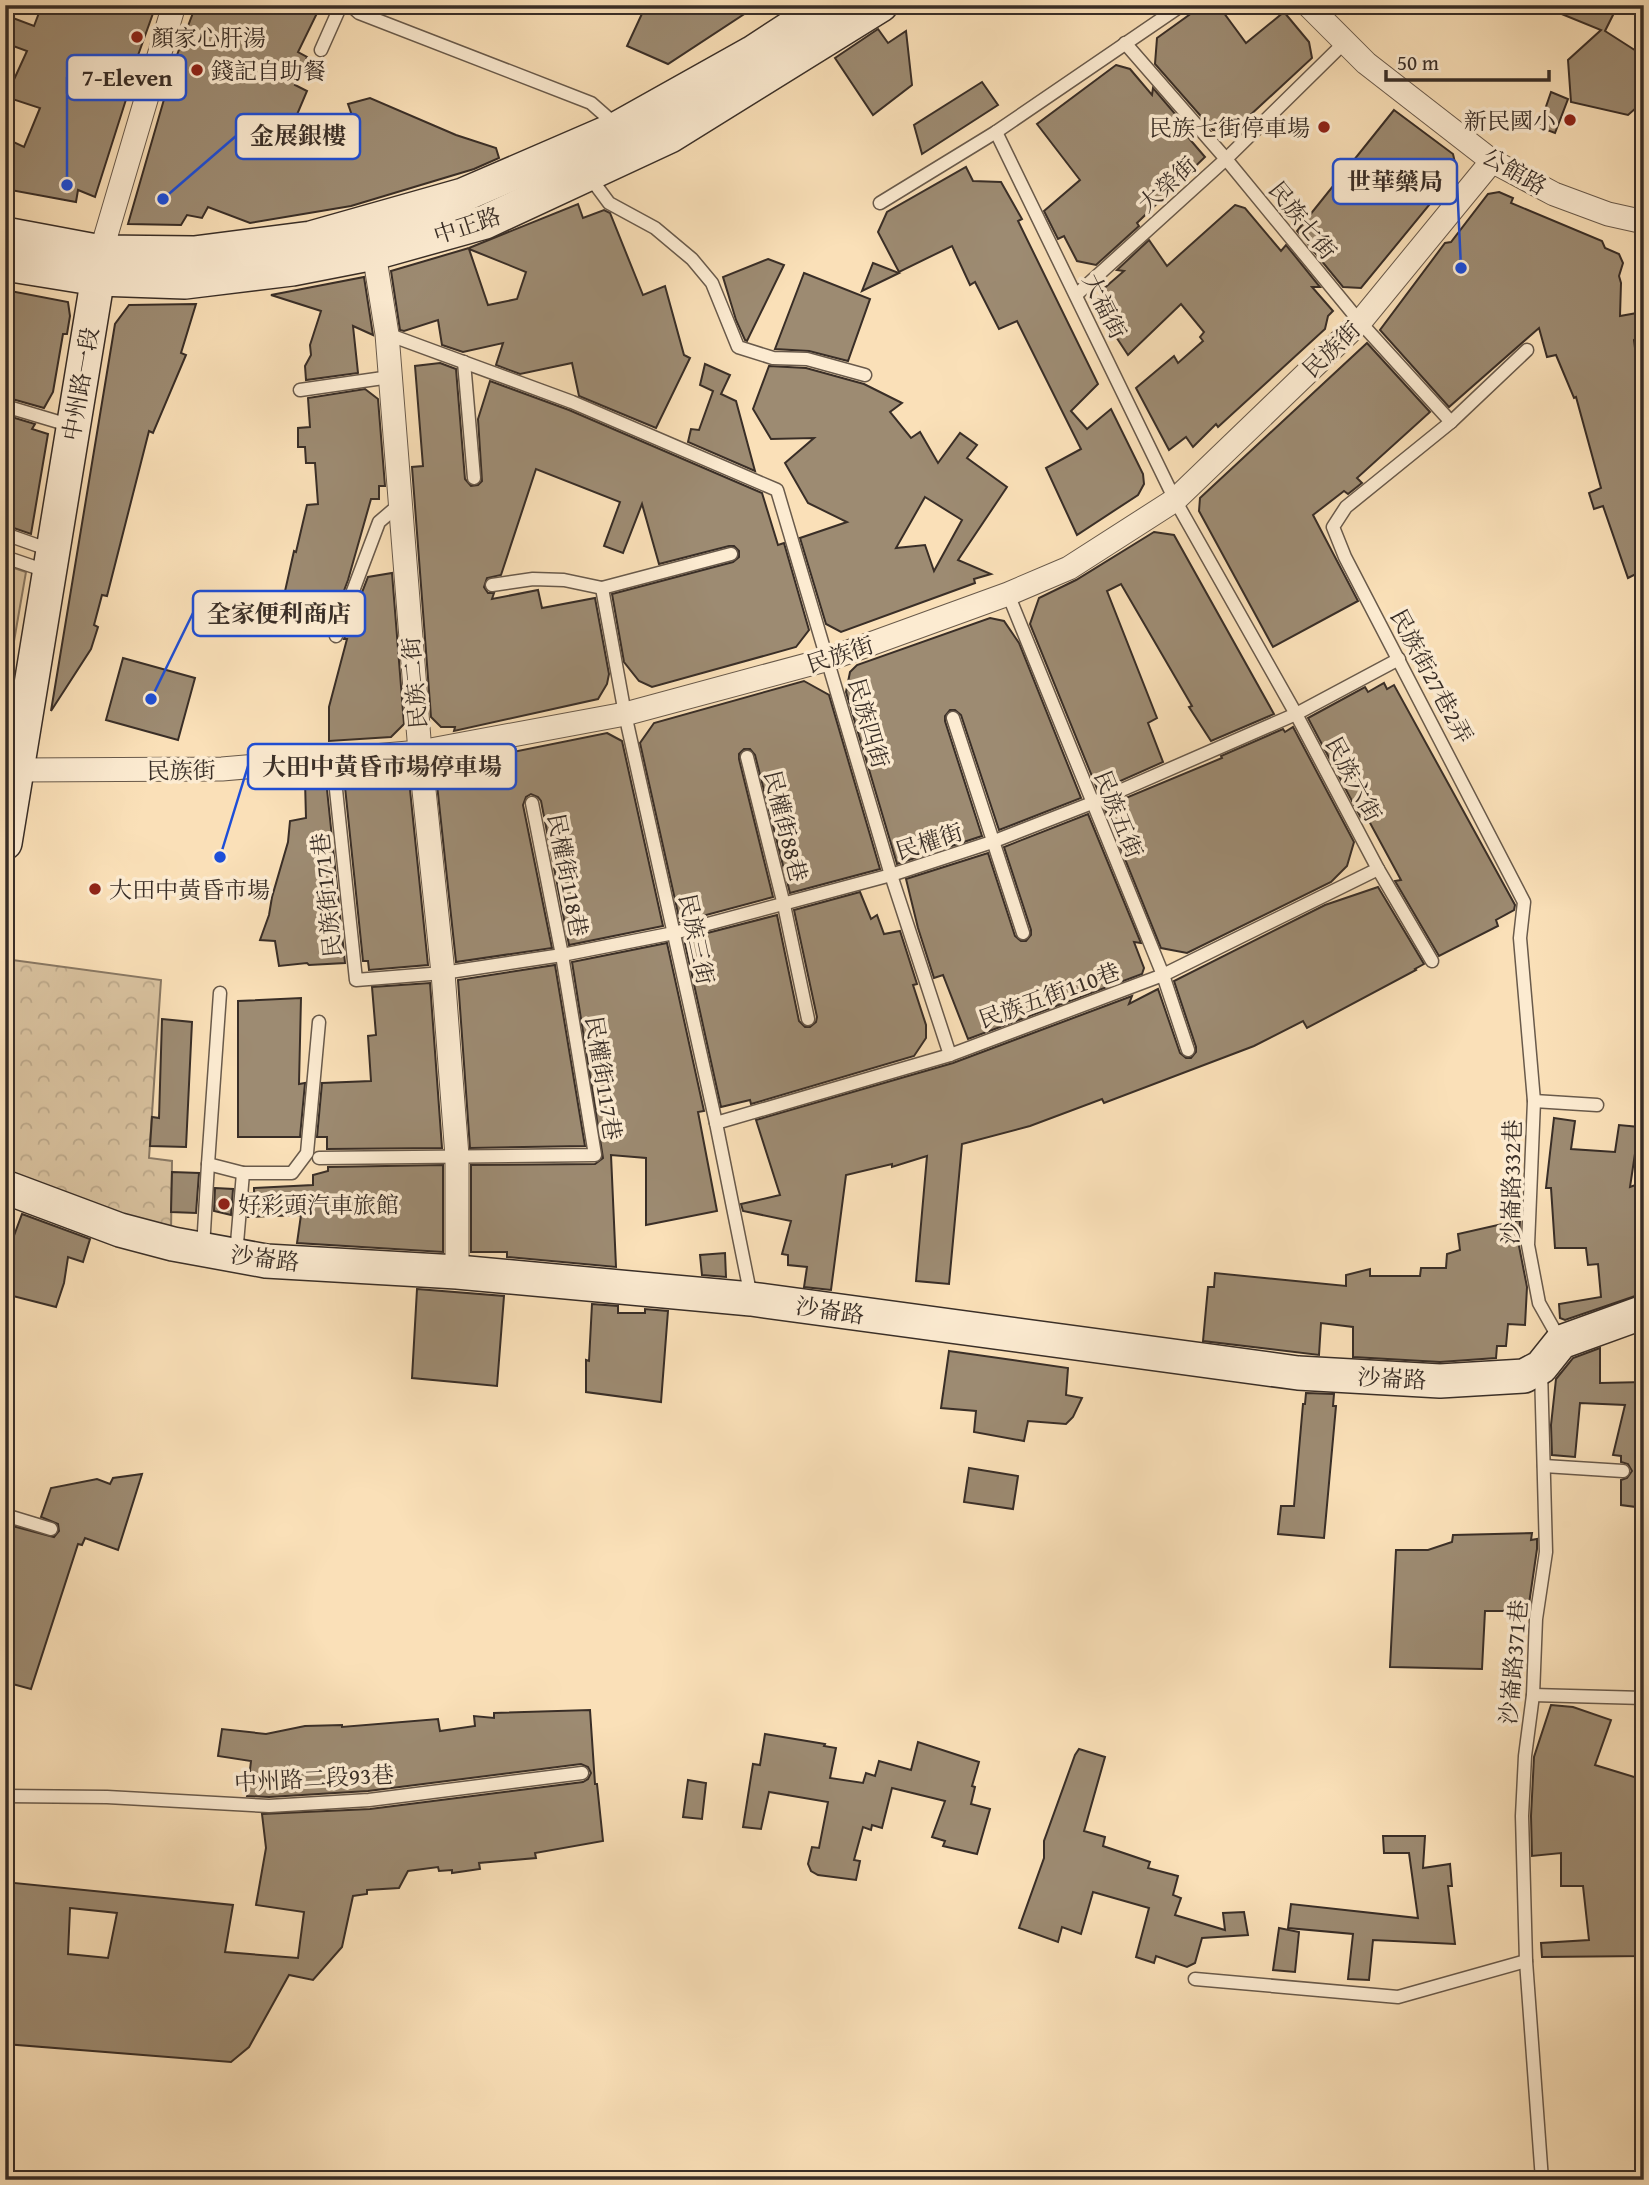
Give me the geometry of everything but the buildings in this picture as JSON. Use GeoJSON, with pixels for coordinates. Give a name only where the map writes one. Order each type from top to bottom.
{"type":"FeatureCollection","features":[{"type":"Feature","properties":{"kind":"street","name":"中州路一段"},"geometry":{"type":"LineString","coordinates":[[5,843],[100,266],[174,5]]}},
{"type":"Feature","properties":{"kind":"street","name":"中正路"},"geometry":{"type":"LineString","coordinates":[[5,264],[100,266],[311,238],[463,195],[618,128],[752,53],[826,5]]}},
{"type":"Feature","properties":{"kind":"street","name":"中正路"},"geometry":{"type":"LineString","coordinates":[[5,234],[100,266],[185,282],[292,269],[374,253],[485,222],[670,136],[881,5]]}},
{"type":"Feature","properties":{"kind":"street","name":"公館路"},"geometry":{"type":"LineString","coordinates":[[1308,5],[1345,43],[1492,161],[1555,194],[1608,214],[1644,222]]}},
{"type":"Feature","properties":{"kind":"street","name":"民族街"},"geometry":{"type":"LineString","coordinates":[[17,771],[222,769],[420,752],[625,714],[829,659],[1008,594],[1069,568],[1175,500],[1360,323],[1492,161]]}},
{"type":"Feature","properties":{"kind":"street","name":"民族二街"},"geometry":{"type":"LineString","coordinates":[[374,253],[387,334],[420,752],[443,973],[457,1157],[457,1272]]}},
{"type":"Feature","properties":{"kind":"street","name":"沙崙路"},"geometry":{"type":"LineString","coordinates":[[5,1187],[120,1230],[173,1244],[266,1261],[457,1272],[751,1299],[1298,1373],[1440,1381],[1524,1376],[1551,1354],[1644,1312]]}},
{"type":"Feature","properties":{"kind":"lane"},"geometry":{"type":"LineString","coordinates":[[321,50],[341,5]]}},
{"type":"Feature","properties":{"kind":"lane"},"geometry":{"type":"LineString","coordinates":[[349,5],[359,13],[591,103],[618,128]]}},
{"type":"Feature","properties":{"kind":"lane"},"geometry":{"type":"LineString","coordinates":[[880,203],[996,132],[1182,5]]}},
{"type":"Feature","properties":{"kind":"lane","name":"民族七街"},"geometry":{"type":"LineString","coordinates":[[1125,43],[1226,159],[1360,323],[1451,422]]}},
{"type":"Feature","properties":{"kind":"lane","name":"大榮街"},"geometry":{"type":"LineString","coordinates":[[1076,295],[1226,159],[1345,43]]}},
{"type":"Feature","properties":{"kind":"lane","name":"大福街"},"geometry":{"type":"LineString","coordinates":[[996,132],[1175,500]]}},
{"type":"Feature","properties":{"kind":"lane"},"geometry":{"type":"LineString","coordinates":[[589,175],[609,203],[655,228],[692,259],[712,283],[738,347],[773,358],[807,359],[865,375]]}},
{"type":"Feature","properties":{"kind":"lane","name":"民族四街"},"geometry":{"type":"LineString","coordinates":[[387,334],[572,402],[777,490],[891,874],[950,1055]]}},
{"type":"Feature","properties":{"kind":"lane","name":"民族街27巷2弄"},"geometry":{"type":"LineString","coordinates":[[1527,350],[1451,422],[1346,507],[1333,527],[1345,557],[1524,902],[1521,949],[1534,1101]]}},
{"type":"Feature","properties":{"kind":"lane"},"geometry":{"type":"LineString","coordinates":[[464,362],[474,478]]}},
{"type":"Feature","properties":{"kind":"lane"},"geometry":{"type":"LineString","coordinates":[[300,390],[390,377]]}},
{"type":"Feature","properties":{"kind":"lane"},"geometry":{"type":"LineString","coordinates":[[5,406],[72,426]]}},
{"type":"Feature","properties":{"kind":"lane","name":"民族六街"},"geometry":{"type":"LineString","coordinates":[[1175,500],[1296,714],[1378,869],[1432,961]]}},
{"type":"Feature","properties":{"kind":"lane"},"geometry":{"type":"LineString","coordinates":[[336,636],[379,522],[400,504]]}},
{"type":"Feature","properties":{"kind":"lane"},"geometry":{"type":"LineString","coordinates":[[5,534],[51,561]]}},
{"type":"Feature","properties":{"kind":"lane"},"geometry":{"type":"LineString","coordinates":[[492,585],[533,579],[564,580],[602,588],[731,554]]}},
{"type":"Feature","properties":{"kind":"lane"},"geometry":{"type":"LineString","coordinates":[[5,557],[51,561]]}},
{"type":"Feature","properties":{"kind":"lane","name":"民族三街"},"geometry":{"type":"LineString","coordinates":[[602,588],[625,714],[716,1123],[751,1299]]}},
{"type":"Feature","properties":{"kind":"lane","name":"民族五街"},"geometry":{"type":"LineString","coordinates":[[1008,594],[1163,975],[1188,1050]]}},
{"type":"Feature","properties":{"kind":"lane","name":"民權街"},"geometry":{"type":"LineString","coordinates":[[443,973],[562,955],[674,933],[784,905],[992,842],[1091,803],[1296,714],[1399,659]]}},
{"type":"Feature","properties":{"kind":"lane"},"geometry":{"type":"LineString","coordinates":[[953,718],[1023,933]]}},
{"type":"Feature","properties":{"kind":"lane","name":"民權街88巷"},"geometry":{"type":"LineString","coordinates":[[747,757],[784,905],[808,1019]]}},
{"type":"Feature","properties":{"kind":"lane","name":"民族街171巷"},"geometry":{"type":"LineString","coordinates":[[333,761],[356,980],[443,973]]}},
{"type":"Feature","properties":{"kind":"lane","name":"民權街118巷"},"geometry":{"type":"LineString","coordinates":[[532,803],[562,955]]}},
{"type":"Feature","properties":{"kind":"lane"},"geometry":{"type":"LineString","coordinates":[[1163,975],[1378,869]]}},
{"type":"Feature","properties":{"kind":"lane","name":"民權街117巷"},"geometry":{"type":"LineString","coordinates":[[457,1157],[595,1155],[562,955]]}},
{"type":"Feature","properties":{"kind":"lane","name":"民族五街110巷"},"geometry":{"type":"LineString","coordinates":[[950,1055],[1163,975]]}},
{"type":"Feature","properties":{"kind":"lane"},"geometry":{"type":"LineString","coordinates":[[202,1249],[220,993]]}},
{"type":"Feature","properties":{"kind":"lane"},"geometry":{"type":"LineString","coordinates":[[208,1164],[243,1173],[292,1173],[307,1153],[319,1022]]}},
{"type":"Feature","properties":{"kind":"lane"},"geometry":{"type":"LineString","coordinates":[[716,1123],[950,1055]]}},
{"type":"Feature","properties":{"kind":"lane"},"geometry":{"type":"LineString","coordinates":[[1534,1101],[1597,1105]]}},
{"type":"Feature","properties":{"kind":"lane","name":"沙崙路332巷"},"geometry":{"type":"LineString","coordinates":[[1534,1101],[1528,1245],[1551,1354]]}},
{"type":"Feature","properties":{"kind":"lane"},"geometry":{"type":"LineString","coordinates":[[319,1158],[457,1157]]}},
{"type":"Feature","properties":{"kind":"lane"},"geometry":{"type":"LineString","coordinates":[[236,1255],[243,1173]]}},
{"type":"Feature","properties":{"kind":"lane","name":"沙崙路371巷"},"geometry":{"type":"LineString","coordinates":[[1542,2180],[1525,1961],[1522,1816],[1525,1756],[1533,1695],[1536,1619],[1546,1552],[1544,1466],[1551,1354]]}},
{"type":"Feature","properties":{"kind":"lane"},"geometry":{"type":"LineString","coordinates":[[1544,1466],[1623,1471]]}},
{"type":"Feature","properties":{"kind":"lane"},"geometry":{"type":"LineString","coordinates":[[5,1515],[51,1529]]}},
{"type":"Feature","properties":{"kind":"lane"},"geometry":{"type":"LineString","coordinates":[[1533,1695],[1644,1698]]}},
{"type":"Feature","properties":{"kind":"lane","name":"中州路二段93巷"},"geometry":{"type":"LineString","coordinates":[[5,1796],[107,1797],[269,1806],[369,1800],[582,1773]]}},
{"type":"Feature","properties":{"kind":"lane"},"geometry":{"type":"LineString","coordinates":[[1195,1979],[1398,1997],[1525,1961]]}},
{"type":"Feature","properties":{"kind":"green space"},"geometry":{"type":"Polygon","coordinates":[[[5,565],[26,572],[5,693],[5,565]]]}},
{"type":"Feature","properties":{"kind":"green space"},"geometry":{"type":"Polygon","coordinates":[[[5,959],[161,980],[149,1158],[172,1161],[171,1232],[5,1175],[5,959]]]}},
{"type":"Feature","properties":{"kind":"place","name":"顏家心肝湯"},"geometry":{"type":"Point","coordinates":[137,37]}},
{"type":"Feature","properties":{"kind":"place","name":"錢記自助餐"},"geometry":{"type":"Point","coordinates":[197,70]}},
{"type":"Feature","properties":{"kind":"place","name":"新民國小"},"geometry":{"type":"Point","coordinates":[1570,120]}},
{"type":"Feature","properties":{"kind":"place","name":"民族七街停車場"},"geometry":{"type":"Point","coordinates":[1324,127]}},
{"type":"Feature","properties":{"kind":"place","name":"7-Eleven"},"geometry":{"type":"Point","coordinates":[67,185]}},
{"type":"Feature","properties":{"kind":"place","name":"金展銀樓"},"geometry":{"type":"Point","coordinates":[163,199]}},
{"type":"Feature","properties":{"kind":"place","name":"世華藥局"},"geometry":{"type":"Point","coordinates":[1461,268]}},
{"type":"Feature","properties":{"kind":"place","name":"全家便利商店"},"geometry":{"type":"Point","coordinates":[151,699]}},
{"type":"Feature","properties":{"kind":"place","name":"大田中黃昏市場停車場"},"geometry":{"type":"Point","coordinates":[220,857]}},
{"type":"Feature","properties":{"kind":"place","name":"大田中黃昏市場"},"geometry":{"type":"Point","coordinates":[95,889]}},
{"type":"Feature","properties":{"kind":"place","name":"好彩頭汽車旅館"},"geometry":{"type":"Point","coordinates":[224,1204]}}]}
